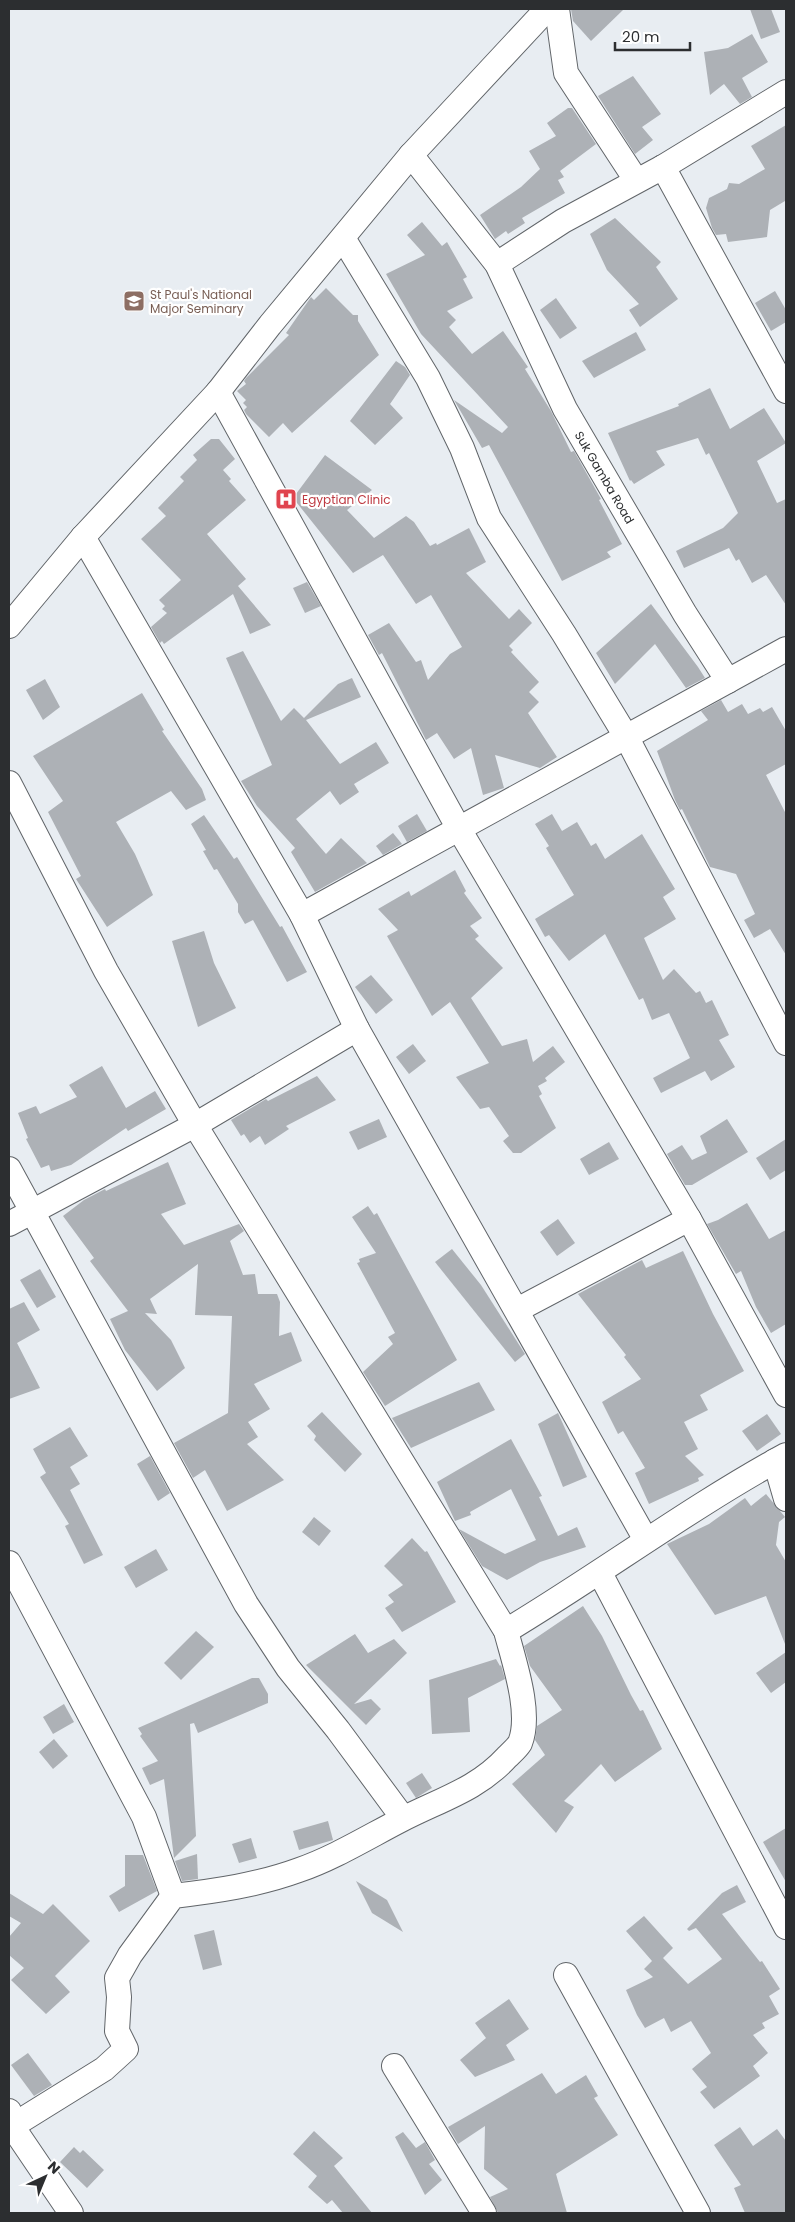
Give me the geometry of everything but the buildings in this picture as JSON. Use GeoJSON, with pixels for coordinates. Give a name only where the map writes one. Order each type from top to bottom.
{"type":"FeatureCollection","features":[{"type":"Feature","properties":{"kind":"street"},"geometry":{"type":"LineString","coordinates":[[9,626],[83,538],[218,392],[270,325],[411,155],[547,9]]}},
{"type":"Feature","properties":{"kind":"street"},"geometry":{"type":"LineString","coordinates":[[557,9],[566,73],[636,180]]}},
{"type":"Feature","properties":{"kind":"street"},"geometry":{"type":"LineString","coordinates":[[496,264],[563,221],[663,167],[786,92]]}},
{"type":"Feature","properties":{"kind":"street","name":"Suk Gamba Road"},"geometry":{"type":"LineString","coordinates":[[411,155],[496,264],[565,408],[685,614],[728,681]]}},
{"type":"Feature","properties":{"kind":"street"},"geometry":{"type":"LineString","coordinates":[[663,167],[786,391]]}},
{"type":"Feature","properties":{"kind":"street"},"geometry":{"type":"LineString","coordinates":[[343,238],[428,378],[462,448],[489,518],[564,634],[627,738],[786,1042]]}},
{"type":"Feature","properties":{"kind":"street"},"geometry":{"type":"LineString","coordinates":[[218,392],[459,829],[689,1219],[786,1395]]}},
{"type":"Feature","properties":{"kind":"street"},"geometry":{"type":"LineString","coordinates":[[83,538],[302,915],[356,1029],[646,1540]]}},
{"type":"Feature","properties":{"kind":"street"},"geometry":{"type":"LineString","coordinates":[[302,915],[786,651]]}},
{"type":"Feature","properties":{"kind":"street"},"geometry":{"type":"LineString","coordinates":[[9,783],[106,971],[195,1125],[506,1631],[520,1681],[524,1727],[519,1744],[492,1773],[444,1801],[403,1818],[300,1870],[235,1888],[173,1896],[130,1955],[117,1978],[119,1997],[117,2031],[126,2049],[104,2069],[10,2121],[71,2213]]}},
{"type":"Feature","properties":{"kind":"street"},"geometry":{"type":"LineString","coordinates":[[9,1224],[195,1125],[356,1029]]}},
{"type":"Feature","properties":{"kind":"street"},"geometry":{"type":"LineString","coordinates":[[9,1169],[246,1604],[288,1668],[338,1730],[403,1818]]}},
{"type":"Feature","properties":{"kind":"street"},"geometry":{"type":"LineString","coordinates":[[517,1310],[689,1219]]}},
{"type":"Feature","properties":{"kind":"street"},"geometry":{"type":"LineString","coordinates":[[506,1631],[600,1573],[646,1540],[742,1479],[780,1458],[786,1499]]}},
{"type":"Feature","properties":{"kind":"street"},"geometry":{"type":"LineString","coordinates":[[9,1563],[144,1817],[173,1896]]}},
{"type":"Feature","properties":{"kind":"street"},"geometry":{"type":"LineString","coordinates":[[600,1573],[786,1927]]}},
{"type":"Feature","properties":{"kind":"street"},"geometry":{"type":"LineString","coordinates":[[566,1975],[698,2213]]}},
{"type":"Feature","properties":{"kind":"street"},"geometry":{"type":"LineString","coordinates":[[394,2066],[484,2213]]}},
{"type":"Feature","properties":{"kind":"place","name":"St Paul's National Major Seminary"},"geometry":{"type":"Point","coordinates":[134,301]}},
{"type":"Feature","properties":{"kind":"place","name":"Egyptian Clinic"},"geometry":{"type":"Point","coordinates":[286,499]}}]}
